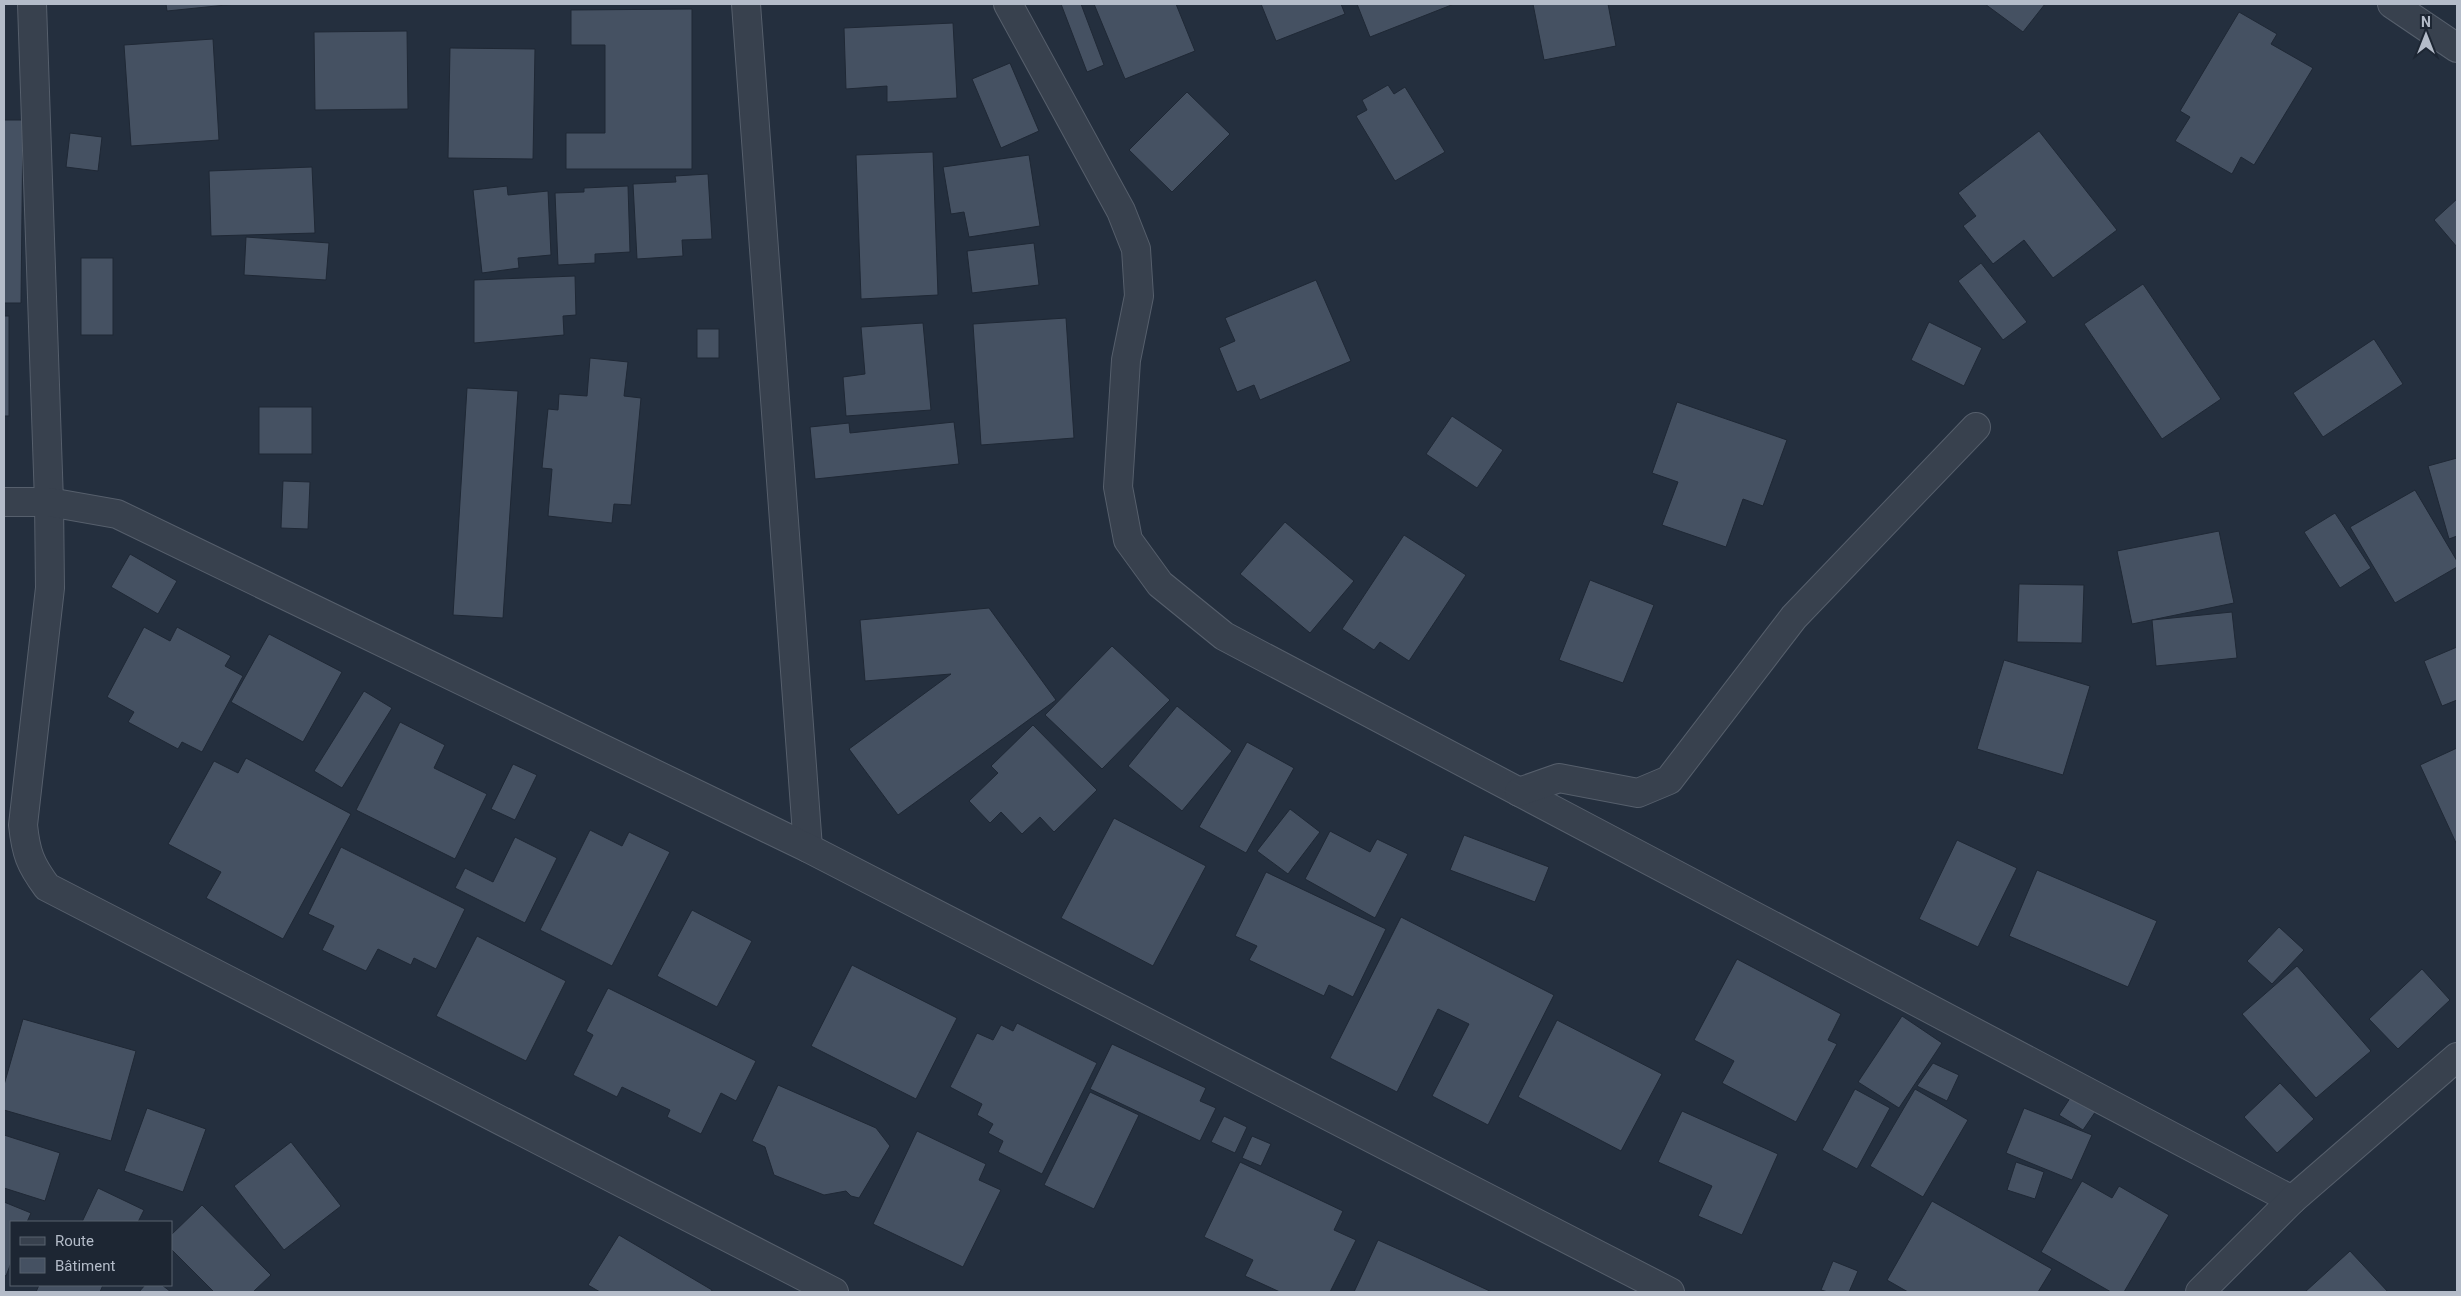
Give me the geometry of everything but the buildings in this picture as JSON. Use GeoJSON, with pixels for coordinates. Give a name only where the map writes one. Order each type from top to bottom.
{"type":"FeatureCollection","features":[{"type":"Feature","properties":{"kind":"street"},"geometry":{"type":"LineString","coordinates":[[32,4],[49,502],[50,588],[23,825],[26,849],[31,866],[47,887],[834,1292]]}},
{"type":"Feature","properties":{"kind":"street"},"geometry":{"type":"LineString","coordinates":[[746,4],[808,848]]}},
{"type":"Feature","properties":{"kind":"street"},"geometry":{"type":"LineString","coordinates":[[1008,4],[1122,212],[1136,249],[1139,296],[1126,360],[1118,488],[1128,540],[1160,584],[1224,636],[2292,1200]]}},
{"type":"Feature","properties":{"kind":"street"},"geometry":{"type":"LineString","coordinates":[[2392,4],[2457,48]]}},
{"type":"Feature","properties":{"kind":"street"},"geometry":{"type":"LineString","coordinates":[[1519,792],[1559,778],[1638,793],[1669,780],[1794,617],[1976,427]]}},
{"type":"Feature","properties":{"kind":"street"},"geometry":{"type":"LineString","coordinates":[[4,502],[49,502],[117,514],[808,848],[1670,1292]]}},
{"type":"Feature","properties":{"kind":"street"},"geometry":{"type":"LineString","coordinates":[[2200,1292],[2292,1200],[2457,1057]]}}]}
